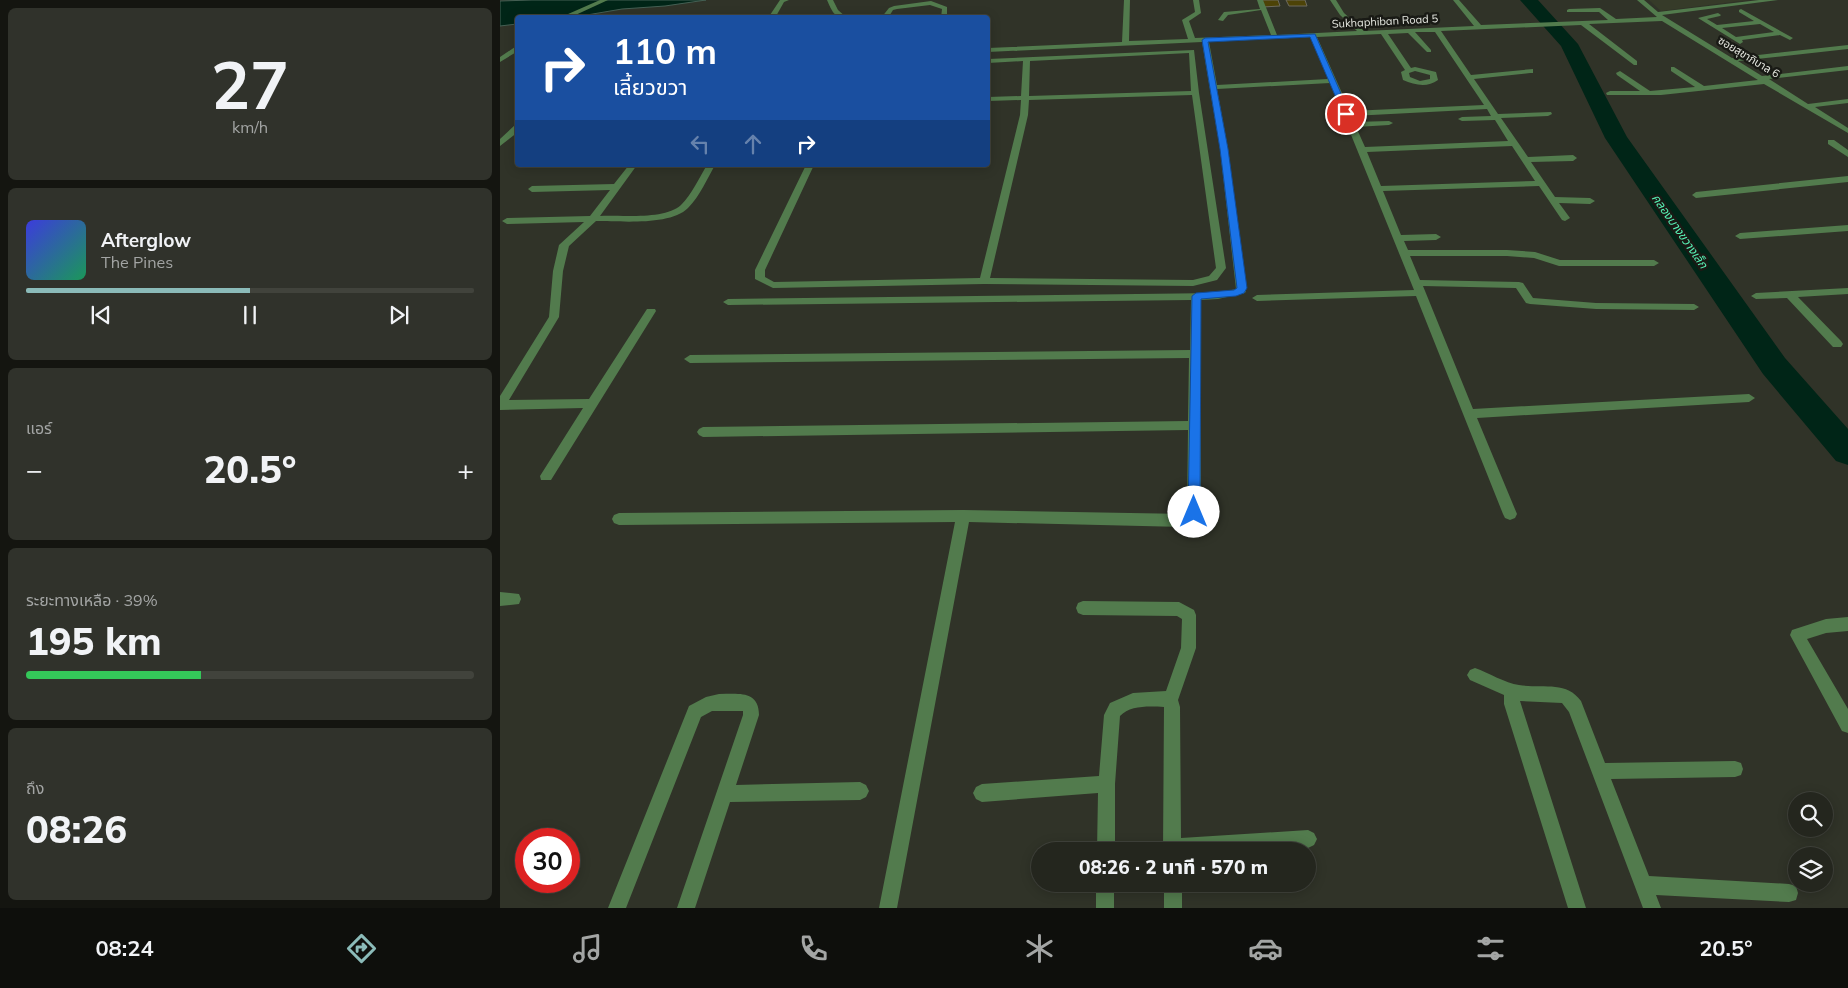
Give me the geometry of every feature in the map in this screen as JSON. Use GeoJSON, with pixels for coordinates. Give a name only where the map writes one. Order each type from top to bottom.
{"type":"FeatureCollection","features":[{"type":"Feature","properties":{"kind":"street"},"geometry":{"type":"LineString","coordinates":[[569,15],[605,0]]}},
{"type":"Feature","properties":{"kind":"street"},"geometry":{"type":"LineString","coordinates":[[773,15],[782,1],[786,0]]}},
{"type":"Feature","properties":{"kind":"street"},"geometry":{"type":"LineString","coordinates":[[830,0],[835,11],[840,15]]}},
{"type":"Feature","properties":{"kind":"street"},"geometry":{"type":"LineString","coordinates":[[1125,43],[1127,0]]}},
{"type":"Feature","properties":{"kind":"street"},"geometry":{"type":"LineString","coordinates":[[1192,40],[1185,20],[1198,14],[1196,0]]}},
{"type":"Feature","properties":{"kind":"street"},"geometry":{"type":"LineString","coordinates":[[1254,0],[1271,37]]}},
{"type":"Feature","properties":{"kind":"street"},"geometry":{"type":"LineString","coordinates":[[1260,0],[1271,37]]}},
{"type":"Feature","properties":{"kind":"street"},"geometry":{"type":"LineString","coordinates":[[1333,0],[1342,14],[1363,33]]}},
{"type":"Feature","properties":{"kind":"street"},"geometry":{"type":"LineString","coordinates":[[1456,0],[1480,28]]}},
{"type":"Feature","properties":{"kind":"street","name":"ซอยสุขาภิบาล 6"},"geometry":{"type":"LineString","coordinates":[[1640,0],[1655,14],[1848,131]]}},
{"type":"Feature","properties":{"kind":"street"},"geometry":{"type":"LineString","coordinates":[[1655,14],[1775,0]]}},
{"type":"Feature","properties":{"kind":"street"},"geometry":{"type":"LineString","coordinates":[[886,15],[891,9],[896,7],[926,2],[941,5],[945,8],[944,15]]}},
{"type":"Feature","properties":{"kind":"street"},"geometry":{"type":"LineString","coordinates":[[1750,3],[1754,8],[1701,18],[1737,41],[1781,33]]}},
{"type":"Feature","properties":{"kind":"street"},"geometry":{"type":"LineString","coordinates":[[1221,20],[1226,14],[1233,12],[1258,10]]}},
{"type":"Feature","properties":{"kind":"street"},"geometry":{"type":"LineString","coordinates":[[1569,11],[1600,10],[1616,22]]}},
{"type":"Feature","properties":{"kind":"street"},"geometry":{"type":"LineString","coordinates":[[1741,11],[1790,38]]}},
{"type":"Feature","properties":{"kind":"street","name":"Sukhaphiban Road 5"},"geometry":{"type":"LineString","coordinates":[[990,50],[1663,19]]}},
{"type":"Feature","properties":{"kind":"street"},"geometry":{"type":"LineString","coordinates":[[1715,28],[1761,22]]}},
{"type":"Feature","properties":{"kind":"street"},"geometry":{"type":"LineString","coordinates":[[1583,24],[1634,63]]}},
{"type":"Feature","properties":{"kind":"street"},"geometry":{"type":"LineString","coordinates":[[1437,30],[1565,218]]}},
{"type":"Feature","properties":{"kind":"street"},"geometry":{"type":"LineString","coordinates":[[1410,31],[1429,51]]}},
{"type":"Feature","properties":{"kind":"street"},"geometry":{"type":"LineString","coordinates":[[1383,32],[1409,70]]}},
{"type":"Feature","properties":{"kind":"street"},"geometry":{"type":"LineString","coordinates":[[1313,36],[1362,150],[1510,514]]}},
{"type":"Feature","properties":{"kind":"street"},"geometry":{"type":"LineString","coordinates":[[728,302],[1196,296],[1241,291],[1224,149],[1205,40]]}},
{"type":"Feature","properties":{"kind":"street"},"geometry":{"type":"LineString","coordinates":[[1732,60],[1848,47]]}},
{"type":"Feature","properties":{"kind":"street"},"geometry":{"type":"LineString","coordinates":[[984,281],[1024,115],[1024,48]]}},
{"type":"Feature","properties":{"kind":"street"},"geometry":{"type":"LineString","coordinates":[[500,60],[515,49]]}},
{"type":"Feature","properties":{"kind":"street"},"geometry":{"type":"LineString","coordinates":[[809,167],[760,270],[760,279],[773,285],[984,281],[1193,283],[1213,278],[1222,268],[1195,93],[1192,51],[990,61]]}},
{"type":"Feature","properties":{"kind":"street"},"geometry":{"type":"LineString","coordinates":[[1610,93],[1648,94],[1848,68]]}},
{"type":"Feature","properties":{"kind":"street"},"geometry":{"type":"LineString","coordinates":[[1674,69],[1702,88]]}},
{"type":"Feature","properties":{"kind":"street"},"geometry":{"type":"LineString","coordinates":[[1468,77],[1530,70]]}},
{"type":"Feature","properties":{"kind":"street"},"geometry":{"type":"LineString","coordinates":[[1620,73],[1648,94]]}},
{"type":"Feature","properties":{"kind":"street"},"geometry":{"type":"LineString","coordinates":[[1216,87],[1332,82]]}},
{"type":"Feature","properties":{"kind":"street"},"geometry":{"type":"LineString","coordinates":[[990,99],[1195,93]]}},
{"type":"Feature","properties":{"kind":"street"},"geometry":{"type":"LineString","coordinates":[[1807,106],[1844,102],[1848,107]]}},
{"type":"Feature","properties":{"kind":"street"},"geometry":{"type":"LineString","coordinates":[[1346,114],[1489,107]]}},
{"type":"Feature","properties":{"kind":"street"},"geometry":{"type":"LineString","coordinates":[[1462,119],[1548,114]]}},
{"type":"Feature","properties":{"kind":"street"},"geometry":{"type":"LineString","coordinates":[[1351,125],[1389,123]]}},
{"type":"Feature","properties":{"kind":"street"},"geometry":{"type":"LineString","coordinates":[[500,136],[515,131]]}},
{"type":"Feature","properties":{"kind":"street"},"geometry":{"type":"LineString","coordinates":[[500,144],[515,131]]}},
{"type":"Feature","properties":{"kind":"street"},"geometry":{"type":"LineString","coordinates":[[1830,142],[1848,154]]}},
{"type":"Feature","properties":{"kind":"street"},"geometry":{"type":"LineString","coordinates":[[1362,150],[1513,143]]}},
{"type":"Feature","properties":{"kind":"street"},"geometry":{"type":"LineString","coordinates":[[1525,160],[1573,158]]}},
{"type":"Feature","properties":{"kind":"street"},"geometry":{"type":"LineString","coordinates":[[500,405],[554,317],[558,271],[564,245],[593,219],[631,167]]}},
{"type":"Feature","properties":{"kind":"street"},"geometry":{"type":"LineString","coordinates":[[506,220],[657,217],[679,212],[710,167]]}},
{"type":"Feature","properties":{"kind":"street"},"geometry":{"type":"LineString","coordinates":[[1696,195],[1848,179]]}},
{"type":"Feature","properties":{"kind":"street"},"geometry":{"type":"LineString","coordinates":[[1377,189],[1540,182]]}},
{"type":"Feature","properties":{"kind":"street"},"geometry":{"type":"LineString","coordinates":[[532,189],[617,186]]}},
{"type":"Feature","properties":{"kind":"street"},"geometry":{"type":"LineString","coordinates":[[1552,200],[1590,201]]}},
{"type":"Feature","properties":{"kind":"street"},"geometry":{"type":"LineString","coordinates":[[1740,236],[1848,228]]}},
{"type":"Feature","properties":{"kind":"street"},"geometry":{"type":"LineString","coordinates":[[1397,238],[1436,237]]}},
{"type":"Feature","properties":{"kind":"street"},"geometry":{"type":"LineString","coordinates":[[1403,253],[1507,252],[1535,255],[1559,263],[1654,263]]}},
{"type":"Feature","properties":{"kind":"street"},"geometry":{"type":"LineString","coordinates":[[1415,283],[1519,285],[1530,301],[1596,306],[1694,307]]}},
{"type":"Feature","properties":{"kind":"street"},"geometry":{"type":"LineString","coordinates":[[1756,296],[1848,291]]}},
{"type":"Feature","properties":{"kind":"street"},"geometry":{"type":"LineString","coordinates":[[1258,298],[1419,293]]}},
{"type":"Feature","properties":{"kind":"street"},"geometry":{"type":"LineString","coordinates":[[1789,294],[1837,344]]}},
{"type":"Feature","properties":{"kind":"street"},"geometry":{"type":"LineString","coordinates":[[619,519],[963,516],[1174,522],[1192,518],[1194,512],[1196,296]]}},
{"type":"Feature","properties":{"kind":"street"},"geometry":{"type":"LineString","coordinates":[[546,476],[651,311]]}},
{"type":"Feature","properties":{"kind":"street"},"geometry":{"type":"LineString","coordinates":[[690,359],[1195,354]]}},
{"type":"Feature","properties":{"kind":"street"},"geometry":{"type":"LineString","coordinates":[[1470,414],[1749,398]]}},
{"type":"Feature","properties":{"kind":"street"},"geometry":{"type":"LineString","coordinates":[[500,405],[594,403]]}},
{"type":"Feature","properties":{"kind":"street"},"geometry":{"type":"LineString","coordinates":[[704,432],[1194,424]]}},
{"type":"Feature","properties":{"kind":"street"},"geometry":{"type":"LineString","coordinates":[[888,908],[963,516]]}},
{"type":"Feature","properties":{"kind":"street"},"geometry":{"type":"LineString","coordinates":[[1083,608],[1179,609],[1189,615],[1188,655],[1170,700],[1172,707],[1172,842]]}},
{"type":"Feature","properties":{"kind":"street"},"geometry":{"type":"LineString","coordinates":[[1848,624],[1826,626],[1797,635],[1848,725]]}},
{"type":"Feature","properties":{"kind":"street"},"geometry":{"type":"LineString","coordinates":[[1475,675],[1517,693],[1562,695],[1569,698],[1575,707],[1652,908]]}},
{"type":"Feature","properties":{"kind":"street"},"geometry":{"type":"LineString","coordinates":[[1517,693],[1512,696],[1512,704],[1577,908]]}},
{"type":"Feature","properties":{"kind":"street"},"geometry":{"type":"LineString","coordinates":[[1106,842],[1107,784],[1112,715],[1116,708],[1122,704],[1161,697],[1170,700]]}},
{"type":"Feature","properties":{"kind":"street"},"geometry":{"type":"LineString","coordinates":[[617,908],[694,712],[700,705],[707,703],[747,703],[752,707],[750,715],[686,908]]}},
{"type":"Feature","properties":{"kind":"street"},"geometry":{"type":"LineString","coordinates":[[1600,771],[1735,770]]}},
{"type":"Feature","properties":{"kind":"street"},"geometry":{"type":"LineString","coordinates":[[982,793],[1107,784]]}},
{"type":"Feature","properties":{"kind":"street"},"geometry":{"type":"LineString","coordinates":[[724,794],[860,791]]}},
{"type":"Feature","properties":{"kind":"street"},"geometry":{"type":"LineString","coordinates":[[1267,842],[1308,839]]}},
{"type":"Feature","properties":{"kind":"street"},"geometry":{"type":"LineString","coordinates":[[1643,885],[1789,893]]}},
{"type":"Feature","properties":{"kind":"street"},"geometry":{"type":"LineString","coordinates":[[1105,892],[1105,908]]}},
{"type":"Feature","properties":{"kind":"street"},"geometry":{"type":"LineString","coordinates":[[1173,892],[1173,908]]}},
{"type":"Feature","properties":{"kind":"shaded area"},"geometry":{"type":"Polygon","coordinates":[[[706,0],[665,6],[622,9],[587,15],[515,15],[515,24],[500,26],[500,1],[706,0]]]}},
{"type":"Feature","properties":{"kind":"shaded area"},"geometry":{"type":"Polygon","coordinates":[[[1649,0],[1748,0],[1661,11],[1649,0]]]}},
{"type":"Feature","properties":{"kind":"building"},"geometry":{"type":"Polygon","coordinates":[[[1261,0],[1278,0],[1280,6],[1263,7],[1261,0]]]}},
{"type":"Feature","properties":{"kind":"building"},"geometry":{"type":"Polygon","coordinates":[[[1286,0],[1305,0],[1307,6],[1289,6],[1286,0]]]}},
{"type":"Feature","properties":{"kind":"waterway","name":"คลองบางขวางเล็ก"},"geometry":{"type":"LineString","coordinates":[[1529,0],[1569,44],[1616,138],[1774,366],[1848,452]]}},
{"type":"Feature","properties":{"kind":"route"},"geometry":{"type":"LineString","coordinates":[[1194,512],[1196,296],[1218,296],[1236,293],[1241,291],[1242,288],[1224,149],[1205,40],[1313,36],[1346,114]]}}]}
